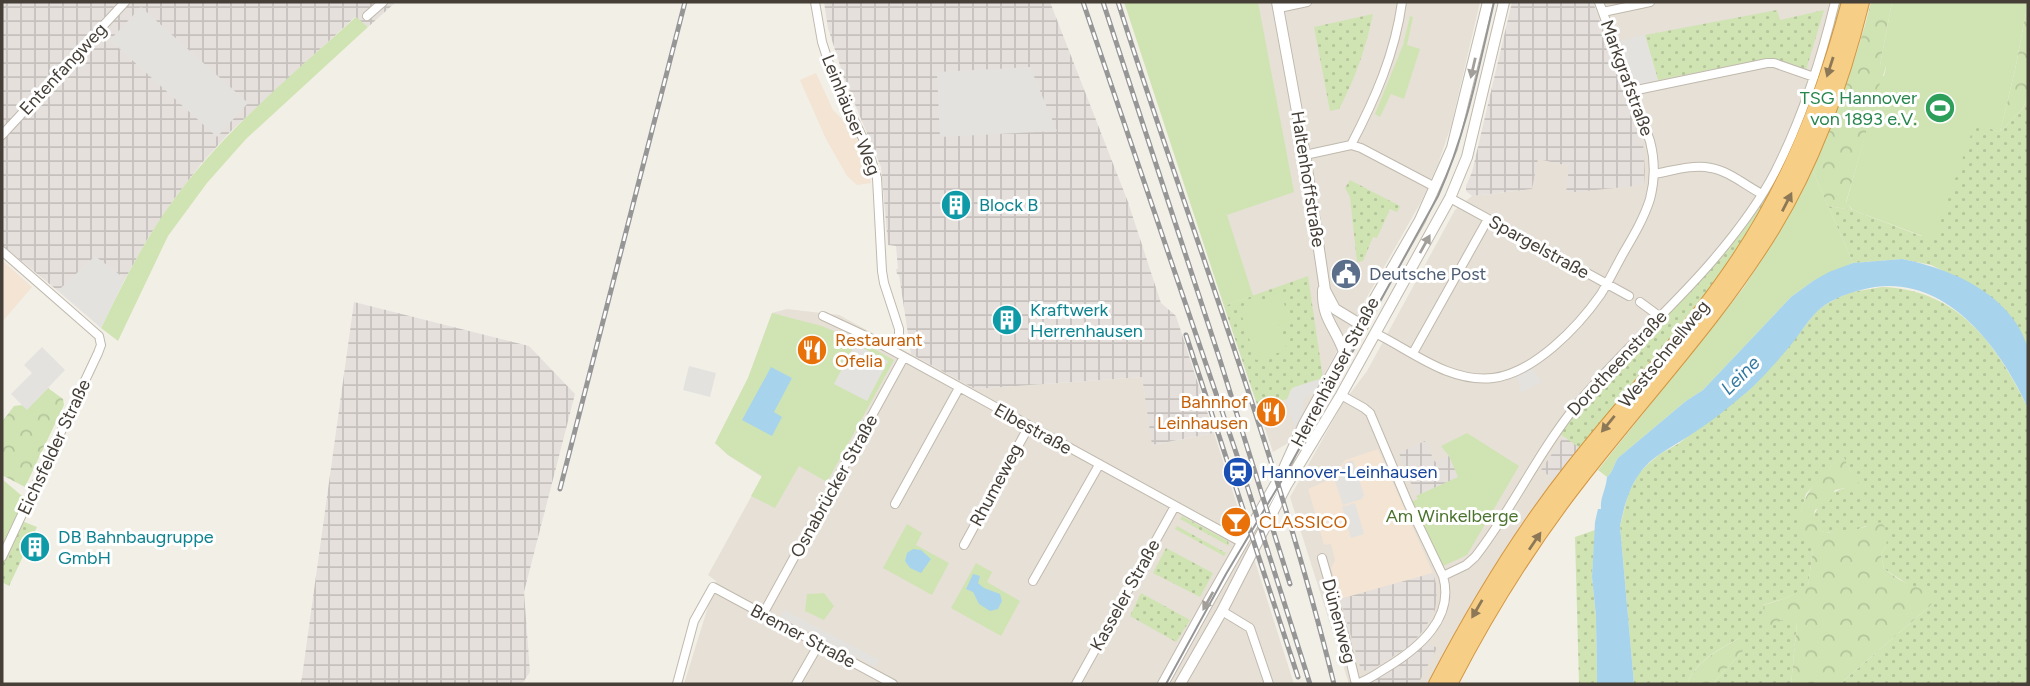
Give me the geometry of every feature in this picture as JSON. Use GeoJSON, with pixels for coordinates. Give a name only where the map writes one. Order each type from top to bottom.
{"type":"FeatureCollection","features":[{"type":"Feature","properties":{"kind":"highway","name":"Westschnellweg"},"geometry":{"type":"LineString","coordinates":[[1436,684],[1483,599],[1541,511],[1570,471],[1728,275],[1764,219],[1794,160],[1819,100],[1850,2]]}},
{"type":"Feature","properties":{"kind":"highway","name":"Westschnellweg"},"geometry":{"type":"LineString","coordinates":[[1450,684],[1493,607],[1552,517],[1738,282],[1775,225],[1806,164],[1831,105],[1854,37],[1862,2]]}},
{"type":"Feature","properties":{"kind":"street","name":"Entenfangweg"},"geometry":{"type":"LineString","coordinates":[[2,135],[125,2]]}},
{"type":"Feature","properties":{"kind":"street"},"geometry":{"type":"LineString","coordinates":[[367,16],[383,2]]}},
{"type":"Feature","properties":{"kind":"street","name":"Leinhäuser Weg"},"geometry":{"type":"LineString","coordinates":[[815,2],[822,42],[833,76],[867,147],[877,177],[884,283],[899,328],[899,335],[892,350]]}},
{"type":"Feature","properties":{"kind":"street"},"geometry":{"type":"LineString","coordinates":[[1278,5],[1307,2]]}},
{"type":"Feature","properties":{"kind":"street"},"geometry":{"type":"LineString","coordinates":[[1351,145],[1384,76],[1395,42],[1402,2]]}},
{"type":"Feature","properties":{"kind":"street","name":"Herrenhäuser Straße"},"geometry":{"type":"LineString","coordinates":[[1163,684],[1281,475],[1343,352],[1420,220],[1460,124],[1488,2]]}},
{"type":"Feature","properties":{"kind":"street","name":"Herrenhäuser Straße"},"geometry":{"type":"LineString","coordinates":[[1180,684],[1222,611],[1299,463],[1319,434],[1450,198],[1467,157],[1504,2]]}},
{"type":"Feature","properties":{"kind":"street","name":"Markgrafstraße"},"geometry":{"type":"LineString","coordinates":[[1375,333],[1443,370],[1460,376],[1493,378],[1529,364],[1550,350],[1586,313],[1606,284],[1642,220],[1650,198],[1654,157],[1599,2]]}},
{"type":"Feature","properties":{"kind":"street"},"geometry":{"type":"LineString","coordinates":[[1603,12],[1650,2]]}},
{"type":"Feature","properties":{"kind":"street","name":"Dorotheenstraße"},"geometry":{"type":"LineString","coordinates":[[1443,576],[1466,565],[1475,557],[1556,430],[1597,380],[1685,292],[1762,194],[1786,148],[1814,77],[1835,2]]}},
{"type":"Feature","properties":{"kind":"street","name":"Haltenhoffstraße"},"geometry":{"type":"LineString","coordinates":[[1278,5],[1305,156],[1323,283],[1335,309],[1375,333]]}},
{"type":"Feature","properties":{"kind":"street"},"geometry":{"type":"LineString","coordinates":[[1632,91],[1767,63],[1814,77]]}},
{"type":"Feature","properties":{"kind":"street"},"geometry":{"type":"LineString","coordinates":[[1305,156],[1351,145],[1362,148],[1435,187]]}},
{"type":"Feature","properties":{"kind":"street"},"geometry":{"type":"LineString","coordinates":[[1654,174],[1688,168],[1712,168],[1762,194]]}},
{"type":"Feature","properties":{"kind":"street","name":"Spargelstraße"},"geometry":{"type":"LineString","coordinates":[[1450,198],[1629,296]]}},
{"type":"Feature","properties":{"kind":"street"},"geometry":{"type":"LineString","coordinates":[[1413,353],[1488,219]]}},
{"type":"Feature","properties":{"kind":"street","name":"Eichsfelder Straße"},"geometry":{"type":"LineString","coordinates":[[2,251],[99,336],[100,345],[2,556]]}},
{"type":"Feature","properties":{"kind":"street"},"geometry":{"type":"LineString","coordinates":[[1323,283],[1324,312],[1338,336],[1343,352]]}},
{"type":"Feature","properties":{"kind":"street"},"geometry":{"type":"LineString","coordinates":[[1640,302],[1660,316]]}},
{"type":"Feature","properties":{"kind":"street","name":"Elbestraße"},"geometry":{"type":"LineString","coordinates":[[824,316],[892,350],[1243,543]]}},
{"type":"Feature","properties":{"kind":"street","name":"Osnabrücker Straße"},"geometry":{"type":"LineString","coordinates":[[763,614],[904,357]]}},
{"type":"Feature","properties":{"kind":"street"},"geometry":{"type":"LineString","coordinates":[[895,504],[959,388]]}},
{"type":"Feature","properties":{"kind":"street"},"geometry":{"type":"LineString","coordinates":[[1341,395],[1370,414],[1443,576],[1446,596],[1438,621],[1425,639],[1404,658],[1356,684]]}},
{"type":"Feature","properties":{"kind":"street","name":"Rhumeweg"},"geometry":{"type":"LineString","coordinates":[[964,545],[1029,426]]}},
{"type":"Feature","properties":{"kind":"street"},"geometry":{"type":"LineString","coordinates":[[1033,581],[1099,465]]}},
{"type":"Feature","properties":{"kind":"street","name":"Kasseler Straße"},"geometry":{"type":"LineString","coordinates":[[1076,684],[1175,506]]}},
{"type":"Feature","properties":{"kind":"street","name":"Dünenweg"},"geometry":{"type":"LineString","coordinates":[[1322,558],[1356,684]]}},
{"type":"Feature","properties":{"kind":"street","name":"Bremer Straße"},"geometry":{"type":"LineString","coordinates":[[677,684],[694,621],[713,587],[893,684]]}},
{"type":"Feature","properties":{"kind":"street"},"geometry":{"type":"LineString","coordinates":[[1222,611],[1250,628],[1269,684]]}},
{"type":"Feature","properties":{"kind":"street"},"geometry":{"type":"LineString","coordinates":[[796,684],[819,644]]}},
{"type":"Feature","properties":{"kind":"shaded area"},"geometry":{"type":"Polygon","coordinates":[[[2,2],[396,2],[368,27],[355,17],[230,132],[174,199],[125,279],[95,257],[58,291],[2,245],[2,2]]]}},
{"type":"Feature","properties":{"kind":"shaded area"},"geometry":{"type":"Polygon","coordinates":[[[824,2],[1050,2],[1128,202],[1161,303],[1176,316],[1214,433],[1152,445],[1142,377],[975,389],[911,354],[896,269],[896,246],[888,245],[881,167],[844,78],[828,28],[824,2]]]}},
{"type":"Feature","properties":{"kind":"shaded area"},"geometry":{"type":"Polygon","coordinates":[[[1156,2],[1480,2],[1451,126],[1422,200],[1288,443],[1273,452],[1224,306],[1252,297],[1156,2]]]}},
{"type":"Feature","properties":{"kind":"shaded area"},"geometry":{"type":"Polygon","coordinates":[[[1512,2],[1593,2],[1643,142],[1644,185],[1566,193],[1569,166],[1538,159],[1532,189],[1472,196],[1466,191],[1512,2]]]}},
{"type":"Feature","properties":{"kind":"shaded area"},"geometry":{"type":"Polygon","coordinates":[[[1593,2],[1835,2],[1825,41],[1775,172],[1715,259],[1557,431],[1581,449],[1512,544],[1429,684],[1349,684],[1290,497],[1343,403],[1367,371],[1455,210],[1472,196],[1532,189],[1537,158],[1569,166],[1569,169],[1643,142],[1593,2]]]}},
{"type":"Feature","properties":{"kind":"shaded area"},"geometry":{"type":"Polygon","coordinates":[[[141,7],[248,103],[217,137],[110,40],[141,7]]]}},
{"type":"Feature","properties":{"kind":"shaded area"},"geometry":{"type":"Polygon","coordinates":[[[1645,35],[1658,80],[1635,86],[1620,41],[1645,35]]]}},
{"type":"Feature","properties":{"kind":"shaded area"},"geometry":{"type":"Polygon","coordinates":[[[1030,67],[1057,131],[940,137],[937,72],[1030,67]]]}},
{"type":"Feature","properties":{"kind":"shaded area"},"geometry":{"type":"Polygon","coordinates":[[[816,73],[833,110],[858,141],[869,167],[871,183],[857,185],[847,176],[826,139],[800,80],[816,73]]]}},
{"type":"Feature","properties":{"kind":"shaded area"},"geometry":{"type":"Polygon","coordinates":[[[95,256],[125,279],[101,328],[58,291],[95,256]]]}},
{"type":"Feature","properties":{"kind":"shaded area"},"geometry":{"type":"Polygon","coordinates":[[[2,260],[32,287],[2,322],[2,260]]]}},
{"type":"Feature","properties":{"kind":"shaded area"},"geometry":{"type":"Polygon","coordinates":[[[354,302],[529,346],[575,394],[524,592],[530,672],[522,684],[301,684],[354,302]]]}},
{"type":"Feature","properties":{"kind":"shaded area"},"geometry":{"type":"Polygon","coordinates":[[[787,309],[839,315],[975,389],[1142,377],[1153,445],[1214,433],[1294,684],[684,684],[716,581],[708,575],[762,477],[728,455],[715,443],[748,378],[772,313],[787,309]]]}},
{"type":"Feature","properties":{"kind":"shaded area"},"geometry":{"type":"Polygon","coordinates":[[[855,344],[888,361],[867,401],[834,384],[855,344]]]}},
{"type":"Feature","properties":{"kind":"shaded area"},"geometry":{"type":"Polygon","coordinates":[[[42,347],[65,370],[27,410],[11,394],[32,373],[24,365],[42,347]]]}},
{"type":"Feature","properties":{"kind":"shaded area"},"geometry":{"type":"Polygon","coordinates":[[[1529,364],[1541,382],[1521,393],[1518,379],[1513,372],[1529,364]]]}},
{"type":"Feature","properties":{"kind":"shaded area"},"geometry":{"type":"Polygon","coordinates":[[[689,366],[716,373],[710,397],[683,390],[689,366]]]}},
{"type":"Feature","properties":{"kind":"shaded area"},"geometry":{"type":"Polygon","coordinates":[[[1323,378],[1315,393],[1307,396],[1303,402],[1303,413],[1295,427],[1287,403],[1290,391],[1323,378]]]}},
{"type":"Feature","properties":{"kind":"shaded area"},"geometry":{"type":"Polygon","coordinates":[[[1566,433],[1581,444],[1555,480],[1541,470],[1566,433]]]}},
{"type":"Feature","properties":{"kind":"shaded area"},"geometry":{"type":"Polygon","coordinates":[[[1425,441],[1435,462],[1449,456],[1459,477],[1416,496],[1399,453],[1425,441]]]}},
{"type":"Feature","properties":{"kind":"shaded area"},"geometry":{"type":"Polygon","coordinates":[[[1378,449],[1433,573],[1340,599],[1331,568],[1335,560],[1331,544],[1324,545],[1308,489],[1333,478],[1345,460],[1378,449]]]}},
{"type":"Feature","properties":{"kind":"shaded area"},"geometry":{"type":"Polygon","coordinates":[[[1353,460],[1364,495],[1362,499],[1343,505],[1335,481],[1345,463],[1353,460]]]}},
{"type":"Feature","properties":{"kind":"shaded area"},"geometry":{"type":"Polygon","coordinates":[[[1355,503],[1364,534],[1351,538],[1342,507],[1355,503]]]}},
{"type":"Feature","properties":{"kind":"shaded area"},"geometry":{"type":"Polygon","coordinates":[[[1433,573],[1437,587],[1435,610],[1425,628],[1410,646],[1370,671],[1361,670],[1340,599],[1433,573]]]}},
{"type":"Feature","properties":{"kind":"shaded area"},"geometry":{"type":"Polygon","coordinates":[[[784,610],[879,660],[875,667],[781,617],[784,610]]]}},
{"type":"Feature","properties":{"kind":"shaded area"},"geometry":{"type":"Polygon","coordinates":[[[1425,641],[1437,648],[1418,684],[1362,684],[1425,641]]]}},
{"type":"Feature","properties":{"kind":"green space"},"geometry":{"type":"Polygon","coordinates":[[[1124,2],[1258,2],[1294,192],[1227,215],[1253,296],[1224,306],[1124,2]]]}},
{"type":"Feature","properties":{"kind":"green space"},"geometry":{"type":"Polygon","coordinates":[[[1835,2],[1846,2],[1817,98],[1761,217],[1705,300],[1581,449],[1556,431],[1685,292],[1762,194],[1786,148],[1835,2]]]}},
{"type":"Feature","properties":{"kind":"green space"},"geometry":{"type":"Polygon","coordinates":[[[1871,2],[1892,2],[1880,65],[1886,66],[1846,202],[1852,210],[1828,206],[1812,169],[1852,66],[1871,2]]]}},
{"type":"Feature","properties":{"kind":"green space","name":"TSG Hannover von 1893 e.V."},"geometry":{"type":"Polygon","coordinates":[[[1892,2],[2028,2],[2000,132],[1975,124],[1933,240],[1853,210],[1846,203],[1884,76],[1886,67],[1880,65],[1892,2]]]}},
{"type":"Feature","properties":{"kind":"green space"},"geometry":{"type":"Polygon","coordinates":[[[2028,2],[2028,97],[2023,108],[2000,132],[2015,70],[2028,2]]]}},
{"type":"Feature","properties":{"kind":"green space"},"geometry":{"type":"Polygon","coordinates":[[[1777,10],[1780,20],[1824,10],[1806,70],[1770,58],[1658,80],[1645,35],[1777,10]]]}},
{"type":"Feature","properties":{"kind":"green space"},"geometry":{"type":"Polygon","coordinates":[[[1373,14],[1350,86],[1339,109],[1330,111],[1314,27],[1373,14]]]}},
{"type":"Feature","properties":{"kind":"green space"},"geometry":{"type":"Polygon","coordinates":[[[1410,16],[1413,17],[1407,45],[1420,49],[1404,99],[1391,94],[1380,117],[1375,114],[1403,45],[1410,16]]]}},
{"type":"Feature","properties":{"kind":"green space"},"geometry":{"type":"Polygon","coordinates":[[[356,17],[368,27],[246,139],[207,183],[168,236],[118,341],[101,328],[144,245],[164,213],[195,173],[238,125],[356,17]]]}},
{"type":"Feature","properties":{"kind":"green space"},"geometry":{"type":"Polygon","coordinates":[[[2028,97],[2028,350],[2018,328],[1971,284],[1931,265],[1902,259],[1853,263],[1828,206],[1853,210],[1921,236],[1975,123],[2000,132],[2023,108],[2028,97]]]}},
{"type":"Feature","properties":{"kind":"green space"},"geometry":{"type":"Polygon","coordinates":[[[1812,169],[1853,263],[1813,281],[1791,297],[1703,390],[1618,458],[1607,477],[1598,470],[1744,287],[1780,231],[1812,169]]]}},
{"type":"Feature","properties":{"kind":"green space"},"geometry":{"type":"Polygon","coordinates":[[[1350,180],[1400,206],[1397,212],[1390,209],[1377,238],[1373,237],[1363,261],[1357,262],[1350,197],[1345,188],[1350,180]]]}},
{"type":"Feature","properties":{"kind":"green space"},"geometry":{"type":"Polygon","coordinates":[[[1308,276],[1323,378],[1292,388],[1287,399],[1258,407],[1224,306],[1308,276]]]}},
{"type":"Feature","properties":{"kind":"green space"},"geometry":{"type":"Polygon","coordinates":[[[1882,287],[1909,290],[1933,298],[1972,325],[2003,363],[2028,408],[2028,684],[1840,684],[1931,605],[1911,586],[1884,569],[1881,555],[1886,546],[1866,526],[1844,533],[1833,533],[1820,531],[1812,520],[1825,499],[1845,488],[1851,473],[1843,456],[1806,494],[1801,513],[1813,549],[1808,587],[1763,605],[1797,622],[1791,684],[1712,684],[1744,650],[1740,638],[1702,662],[1687,684],[1634,684],[1620,526],[1628,494],[1639,473],[1660,454],[1678,444],[1749,390],[1825,305],[1852,292],[1882,287]]]}},
{"type":"Feature","properties":{"kind":"green space"},"geometry":{"type":"Polygon","coordinates":[[[1281,294],[1289,319],[1278,322],[1287,350],[1256,360],[1239,307],[1281,294]]]}},
{"type":"Feature","properties":{"kind":"green space"},"geometry":{"type":"Polygon","coordinates":[[[772,313],[849,335],[894,360],[827,482],[799,466],[775,508],[751,496],[762,476],[728,455],[715,443],[748,378],[772,313]]]}},
{"type":"Feature","properties":{"kind":"green space"},"geometry":{"type":"Polygon","coordinates":[[[48,388],[63,399],[64,405],[25,487],[2,475],[2,422],[14,406],[22,405],[27,409],[48,388]]]}},
{"type":"Feature","properties":{"kind":"green space","name":"Am Winkelberge"},"geometry":{"type":"Polygon","coordinates":[[[1467,433],[1519,466],[1467,555],[1439,568],[1408,503],[1418,499],[1416,496],[1458,477],[1449,456],[1441,446],[1467,433]]]}},
{"type":"Feature","properties":{"kind":"green space"},"geometry":{"type":"Polygon","coordinates":[[[1843,455],[1851,473],[1865,491],[1855,494],[1845,488],[1835,490],[1830,501],[1815,510],[1813,520],[1820,531],[1829,533],[1852,531],[1882,522],[1888,534],[1881,555],[1884,569],[1900,580],[1933,594],[1931,605],[1840,684],[1791,684],[1797,623],[1788,618],[1771,625],[1761,617],[1764,605],[1786,598],[1808,586],[1813,549],[1801,530],[1802,507],[1819,478],[1843,455]]]}},
{"type":"Feature","properties":{"kind":"green space"},"geometry":{"type":"Polygon","coordinates":[[[2,479],[28,501],[2,557],[2,479]]]}},
{"type":"Feature","properties":{"kind":"green space"},"geometry":{"type":"Polygon","coordinates":[[[1182,516],[1228,541],[1229,546],[1180,519],[1182,516]]]}},
{"type":"Feature","properties":{"kind":"green space"},"geometry":{"type":"Polygon","coordinates":[[[22,521],[37,527],[9,586],[2,582],[2,563],[22,521]]]}},
{"type":"Feature","properties":{"kind":"green space"},"geometry":{"type":"Polygon","coordinates":[[[907,524],[922,533],[916,545],[949,563],[932,595],[883,568],[907,524]]]}},
{"type":"Feature","properties":{"kind":"green space"},"geometry":{"type":"Polygon","coordinates":[[[1177,526],[1226,553],[1224,556],[1175,529],[1177,526]]]}},
{"type":"Feature","properties":{"kind":"green space"},"geometry":{"type":"Polygon","coordinates":[[[1595,530],[1592,577],[1596,616],[1597,684],[1579,684],[1575,537],[1595,530]]]}},
{"type":"Feature","properties":{"kind":"green space"},"geometry":{"type":"Polygon","coordinates":[[[1166,548],[1213,573],[1200,597],[1153,573],[1166,548]]]}},
{"type":"Feature","properties":{"kind":"green space"},"geometry":{"type":"Polygon","coordinates":[[[976,563],[992,572],[987,582],[1020,601],[1001,636],[951,608],[976,563]]]}},
{"type":"Feature","properties":{"kind":"green space"},"geometry":{"type":"Polygon","coordinates":[[[824,593],[834,606],[824,620],[805,611],[807,594],[824,593]]]}},
{"type":"Feature","properties":{"kind":"green space"},"geometry":{"type":"Polygon","coordinates":[[[1141,593],[1190,620],[1176,642],[1130,616],[1141,593]]]}},
{"type":"Feature","properties":{"kind":"green space"},"geometry":{"type":"Polygon","coordinates":[[[1740,638],[1747,643],[1744,650],[1712,684],[1687,684],[1702,662],[1740,638]]]}},
{"type":"Feature","properties":{"kind":"water","name":"Leine"},"geometry":{"type":"Polygon","coordinates":[[[1902,259],[1941,270],[1978,287],[2009,313],[2028,348],[2028,408],[2017,385],[1987,341],[1949,305],[1926,293],[1902,287],[1875,287],[1849,293],[1825,305],[1753,387],[1727,409],[1651,461],[1632,486],[1620,526],[1634,684],[1597,684],[1596,616],[1592,577],[1595,522],[1598,509],[1601,509],[1607,477],[1618,458],[1703,390],[1791,297],[1813,281],[1853,263],[1902,259]]]}},
{"type":"Feature","properties":{"kind":"water"},"geometry":{"type":"Polygon","coordinates":[[[771,367],[792,378],[774,412],[782,417],[772,436],[742,420],[771,367]]]}},
{"type":"Feature","properties":{"kind":"water"},"geometry":{"type":"Polygon","coordinates":[[[913,549],[921,550],[931,559],[921,573],[910,568],[905,561],[907,553],[913,549]]]}},
{"type":"Feature","properties":{"kind":"water"},"geometry":{"type":"Polygon","coordinates":[[[973,574],[980,576],[978,583],[984,588],[1000,594],[1002,601],[998,609],[990,611],[979,604],[973,592],[966,589],[973,574]]]}},
{"type":"Feature","properties":{"kind":"tram line"},"geometry":{"type":"LineString","coordinates":[[1166,684],[1438,196],[1464,125],[1494,2]]}},
{"type":"Feature","properties":{"kind":"railway"},"geometry":{"type":"LineString","coordinates":[[560,489],[685,2]]}},
{"type":"Feature","properties":{"kind":"railway"},"geometry":{"type":"LineString","coordinates":[[1083,2],[1244,476],[1310,684]]}},
{"type":"Feature","properties":{"kind":"railway"},"geometry":{"type":"LineString","coordinates":[[1103,2],[1290,584]]}},
{"type":"Feature","properties":{"kind":"railway"},"geometry":{"type":"LineString","coordinates":[[1118,2],[1260,426],[1334,684]]}},
{"type":"Feature","properties":{"kind":"railway"},"geometry":{"type":"LineString","coordinates":[[1186,335],[1298,677]]}},
{"type":"Feature","properties":{"kind":"place","name":"TSG Hannover von 1893 e.V."},"geometry":{"type":"Point","coordinates":[1940,108]}},
{"type":"Feature","properties":{"kind":"place","name":"Block B"},"geometry":{"type":"Point","coordinates":[956,205]}},
{"type":"Feature","properties":{"kind":"place","name":"Deutsche Post"},"geometry":{"type":"Point","coordinates":[1346,274]}},
{"type":"Feature","properties":{"kind":"place","name":"Kraftwerk Herrenhausen"},"geometry":{"type":"Point","coordinates":[1007,320]}},
{"type":"Feature","properties":{"kind":"place","name":"Restaurant Ofelia"},"geometry":{"type":"Point","coordinates":[812,350]}},
{"type":"Feature","properties":{"kind":"place","name":"Bahnhof Leinhausen"},"geometry":{"type":"Point","coordinates":[1271,412]}},
{"type":"Feature","properties":{"kind":"place","name":"Hannover-Leinhausen"},"geometry":{"type":"Point","coordinates":[1238,472]}},
{"type":"Feature","properties":{"kind":"place","name":"CLASSICO"},"geometry":{"type":"Point","coordinates":[1236,522]}},
{"type":"Feature","properties":{"kind":"place","name":"DB Bahnbaugruppe GmbH"},"geometry":{"type":"Point","coordinates":[35,547]}}]}
